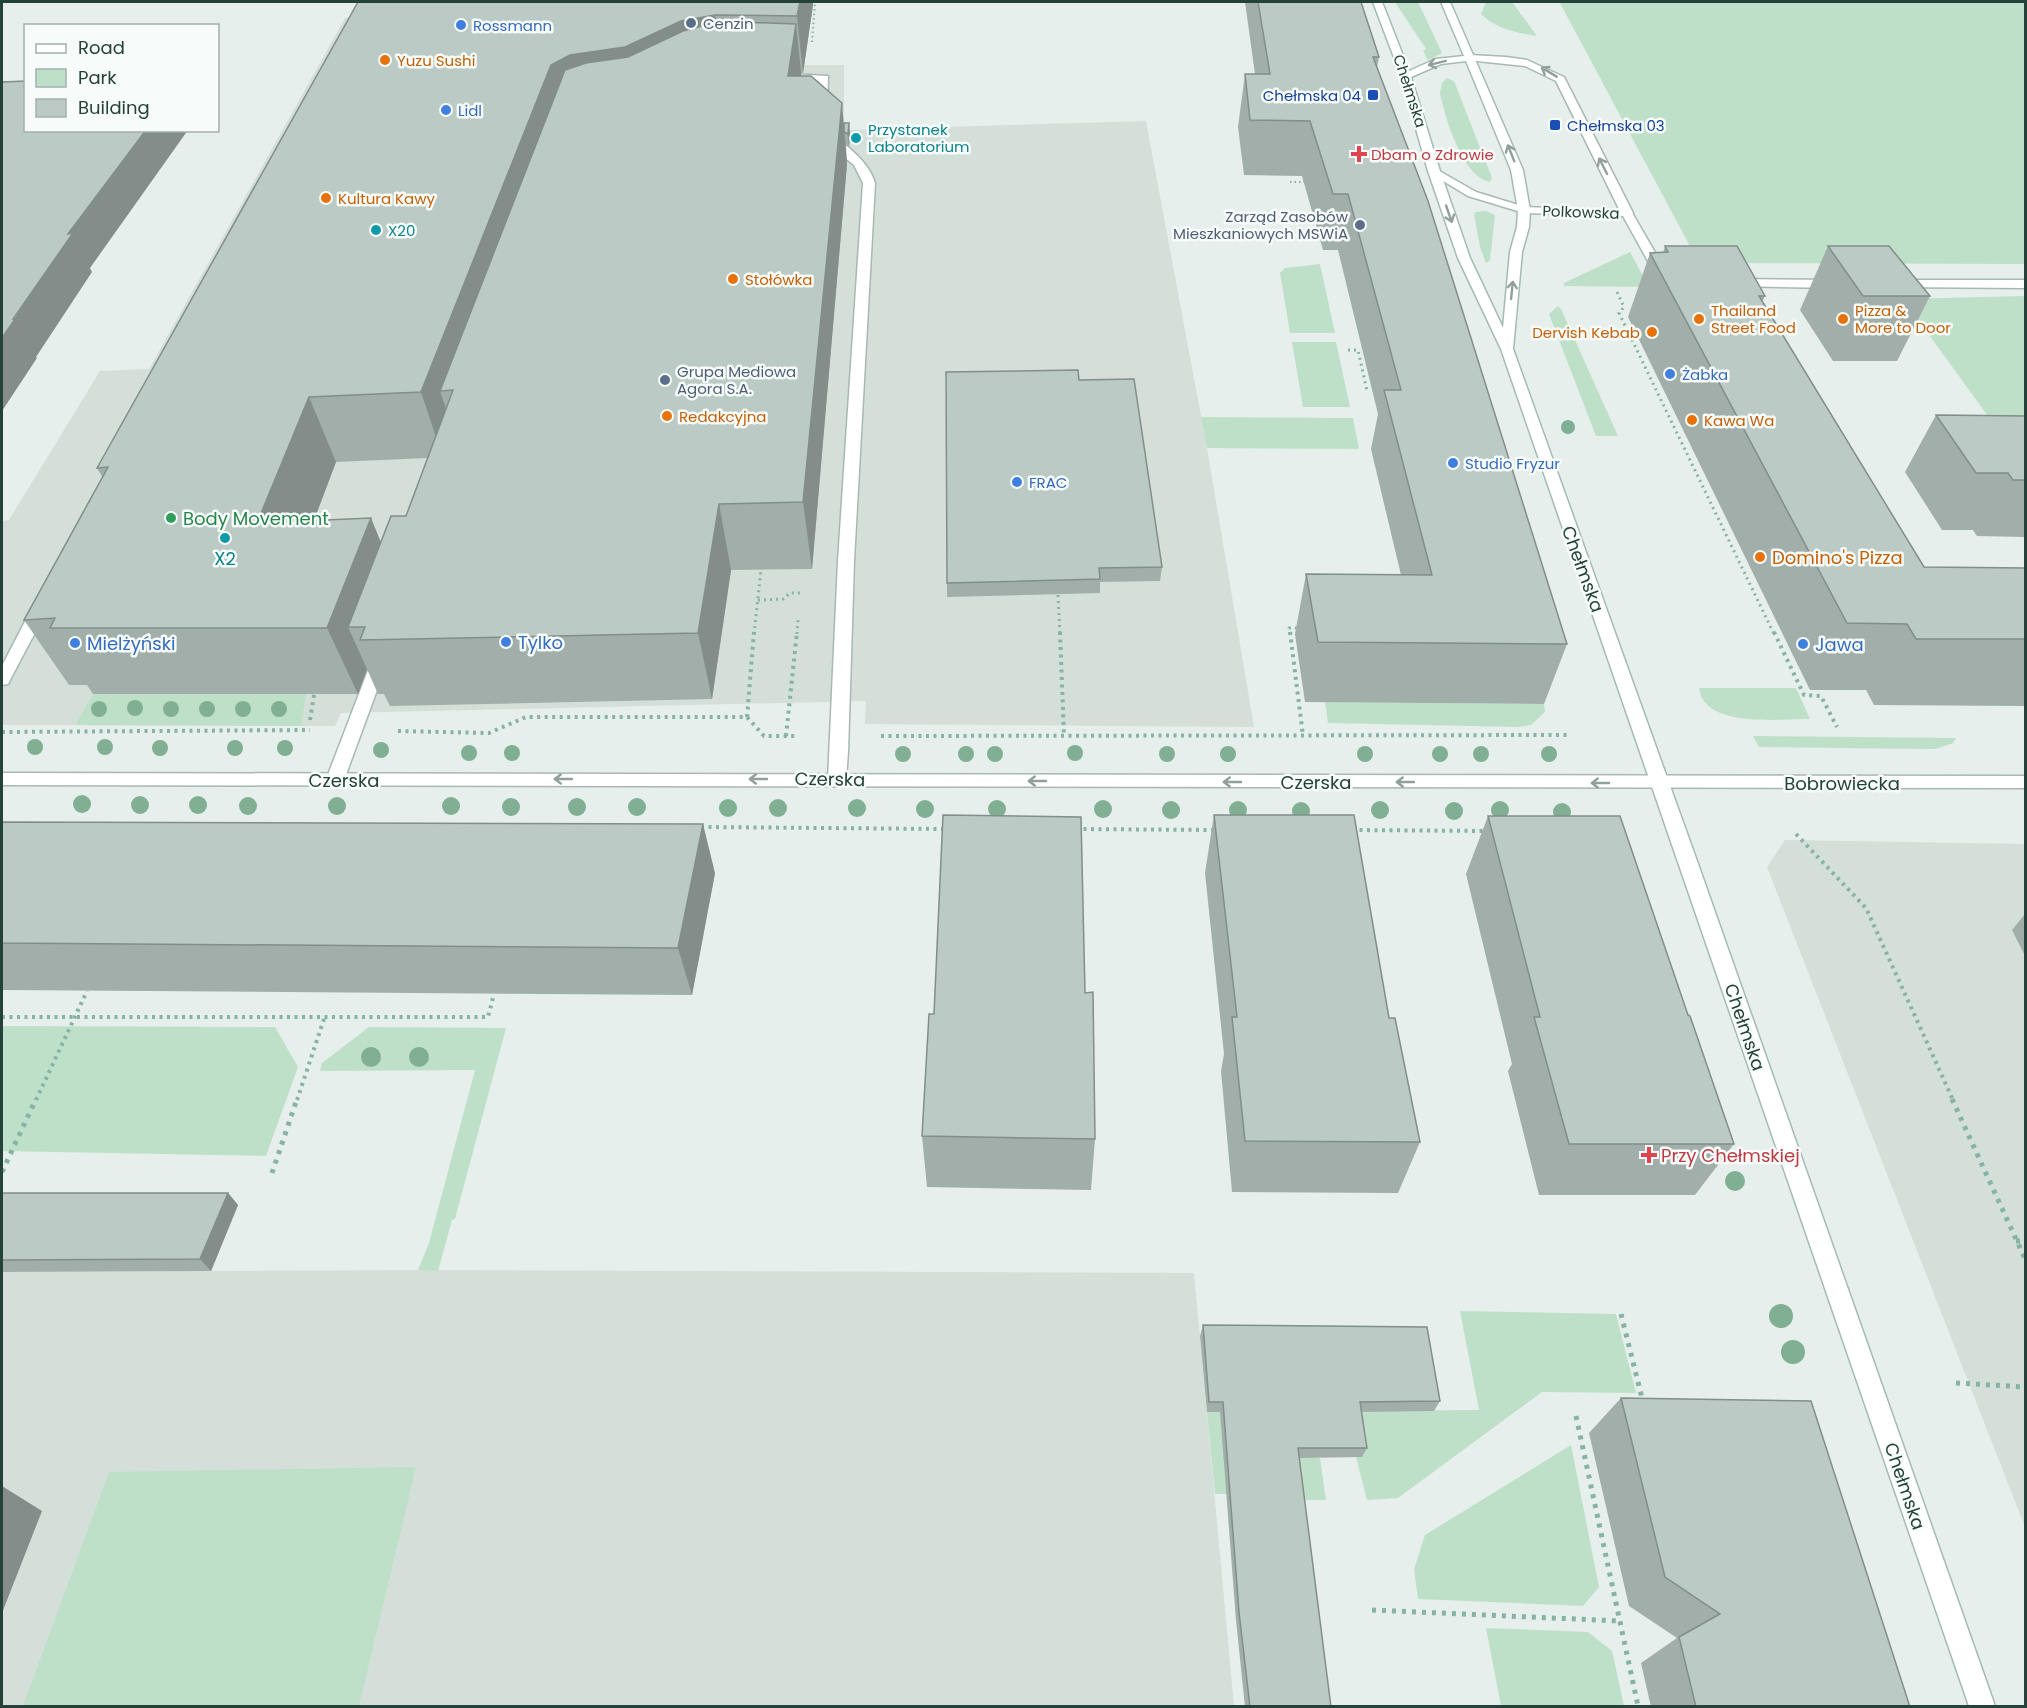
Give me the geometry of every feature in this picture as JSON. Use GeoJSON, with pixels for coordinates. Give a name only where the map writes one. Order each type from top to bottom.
{"type":"FeatureCollection","features":[{"type":"Feature","properties":{"kind":"street","name":"Chełmska"},"geometry":{"type":"LineString","coordinates":[[1377,2],[1406,76],[1434,171],[1464,258],[1507,349],[1982,1707]]}},
{"type":"Feature","properties":{"kind":"street","name":"Chełmska"},"geometry":{"type":"LineString","coordinates":[[1446,2],[1517,170],[1524,210],[1523,227],[1516,252],[1507,349]]}},
{"type":"Feature","properties":{"kind":"street"},"geometry":{"type":"LineString","coordinates":[[1406,76],[1439,61],[1470,58],[1518,59],[1544,68],[1560,79],[1627,213]]}},
{"type":"Feature","properties":{"kind":"street"},"geometry":{"type":"LineString","coordinates":[[776,77],[824,78],[824,135],[863,167],[868,174],[869,183],[863,313],[846,564],[841,736],[837,779]]}},
{"type":"Feature","properties":{"kind":"street","name":"Polkowska"},"geometry":{"type":"LineString","coordinates":[[1434,171],[1472,194],[1524,210],[1627,213],[1655,263],[1673,276]]}},
{"type":"Feature","properties":{"kind":"street"},"geometry":{"type":"LineString","coordinates":[[1716,283],[1847,284]]}},
{"type":"Feature","properties":{"kind":"street"},"geometry":{"type":"LineString","coordinates":[[1883,284],[2025,284]]}},
{"type":"Feature","properties":{"kind":"street"},"geometry":{"type":"LineString","coordinates":[[2,680],[46,598]]}},
{"type":"Feature","properties":{"kind":"street"},"geometry":{"type":"LineString","coordinates":[[335,780],[386,646]]}},
{"type":"Feature","properties":{"kind":"street","name":"Czerska"},"geometry":{"type":"LineString","coordinates":[[2,779],[837,779],[1659,783]]}},
{"type":"Feature","properties":{"kind":"street","name":"Bobrowiecka"},"geometry":{"type":"LineString","coordinates":[[1659,783],[2025,782]]}},
{"type":"Feature","properties":{"kind":"path"},"geometry":{"type":"LineString","coordinates":[[809,78],[802,71],[814,36],[815,3]]}},
{"type":"Feature","properties":{"kind":"path"},"geometry":{"type":"LineString","coordinates":[[1290,182],[1312,182]]}},
{"type":"Feature","properties":{"kind":"path"},"geometry":{"type":"LineString","coordinates":[[1617,292],[1624,307],[1619,313],[1804,696],[1821,696],[1837,727]]}},
{"type":"Feature","properties":{"kind":"path"},"geometry":{"type":"LineString","coordinates":[[1347,350],[1358,350],[1367,391]]}},
{"type":"Feature","properties":{"kind":"path"},"geometry":{"type":"LineString","coordinates":[[761,570],[748,684],[747,717],[764,736],[1571,735]]}},
{"type":"Feature","properties":{"kind":"path"},"geometry":{"type":"LineString","coordinates":[[758,600],[783,599],[790,593],[801,593],[800,604]]}},
{"type":"Feature","properties":{"kind":"path"},"geometry":{"type":"LineString","coordinates":[[1058,595],[1064,736]]}},
{"type":"Feature","properties":{"kind":"path"},"geometry":{"type":"LineString","coordinates":[[786,736],[799,615]]}},
{"type":"Feature","properties":{"kind":"path"},"geometry":{"type":"LineString","coordinates":[[1300,628],[1289,628],[1303,736]]}},
{"type":"Feature","properties":{"kind":"path"},"geometry":{"type":"LineString","coordinates":[[310,730],[311,706],[316,684]]}},
{"type":"Feature","properties":{"kind":"path"},"geometry":{"type":"LineString","coordinates":[[2,732],[355,730],[489,733],[526,717],[747,717]]}},
{"type":"Feature","properties":{"kind":"path"},"geometry":{"type":"LineString","coordinates":[[699,827],[948,829]]}},
{"type":"Feature","properties":{"kind":"path"},"geometry":{"type":"LineString","coordinates":[[1066,829],[1220,830]]}},
{"type":"Feature","properties":{"kind":"path"},"geometry":{"type":"LineString","coordinates":[[1350,830],[1492,831]]}},
{"type":"Feature","properties":{"kind":"path"},"geometry":{"type":"LineString","coordinates":[[1796,834],[1866,908],[2025,1261]]}},
{"type":"Feature","properties":{"kind":"path"},"geometry":{"type":"LineString","coordinates":[[2,1172],[87,991]]}},
{"type":"Feature","properties":{"kind":"path"},"geometry":{"type":"LineString","coordinates":[[2,1017],[488,1017],[494,994]]}},
{"type":"Feature","properties":{"kind":"path"},"geometry":{"type":"LineString","coordinates":[[272,1173],[326,1016]]}},
{"type":"Feature","properties":{"kind":"path"},"geometry":{"type":"LineString","coordinates":[[2016,1241],[2025,1241]]}},
{"type":"Feature","properties":{"kind":"path"},"geometry":{"type":"LineString","coordinates":[[1622,1314],[1644,1406]]}},
{"type":"Feature","properties":{"kind":"path"},"geometry":{"type":"LineString","coordinates":[[1956,1383],[2025,1387]]}},
{"type":"Feature","properties":{"kind":"path"},"geometry":{"type":"LineString","coordinates":[[1576,1416],[1638,1707]]}},
{"type":"Feature","properties":{"kind":"path"},"geometry":{"type":"LineString","coordinates":[[1372,1610],[1620,1622]]}},
{"type":"Feature","properties":{"kind":"shaded area"},"geometry":{"type":"Polygon","coordinates":[[[561,12],[797,65],[844,65],[844,130],[1146,121],[1207,448],[1254,727],[865,724],[866,701],[341,713],[335,726],[2,725],[2,521],[9,520],[100,371],[149,369],[345,18],[561,12]]]}},
{"type":"Feature","properties":{"kind":"shaded area"},"geometry":{"type":"Polygon","coordinates":[[[1785,840],[2025,844],[2025,1527],[1767,867],[1785,840]]]}},
{"type":"Feature","properties":{"kind":"shaded area"},"geometry":{"type":"Polygon","coordinates":[[[418,1270],[1194,1273],[1234,1706],[2,1706],[2,1272],[418,1270]]]}},
{"type":"Feature","properties":{"kind":"green space"},"geometry":{"type":"Polygon","coordinates":[[[1395,2],[1418,2],[1442,53],[1427,59],[1423,50],[1426,49],[1395,2]]]}},
{"type":"Feature","properties":{"kind":"green space"},"geometry":{"type":"Polygon","coordinates":[[[1486,2],[1512,2],[1537,36],[1507,30],[1487,19],[1481,14],[1486,2]]]}},
{"type":"Feature","properties":{"kind":"green space"},"geometry":{"type":"Polygon","coordinates":[[[2025,2],[2025,264],[1699,263],[1560,3],[2025,2]]]}},
{"type":"Feature","properties":{"kind":"green space"},"geometry":{"type":"Polygon","coordinates":[[[1447,78],[1454,81],[1492,178],[1490,182],[1480,178],[1471,169],[1456,145],[1440,93],[1442,83],[1447,78]]]}},
{"type":"Feature","properties":{"kind":"green space"},"geometry":{"type":"Polygon","coordinates":[[[1486,211],[1495,215],[1490,260],[1486,263],[1480,247],[1474,215],[1476,212],[1486,211]]]}},
{"type":"Feature","properties":{"kind":"green space"},"geometry":{"type":"Polygon","coordinates":[[[1630,252],[1649,287],[1564,286],[1564,283],[1630,252]]]}},
{"type":"Feature","properties":{"kind":"green space"},"geometry":{"type":"Polygon","coordinates":[[[1320,264],[1335,333],[1290,333],[1280,273],[1285,268],[1320,264]]]}},
{"type":"Feature","properties":{"kind":"green space"},"geometry":{"type":"Polygon","coordinates":[[[2023,296],[2026,298],[2025,433],[2001,434],[1903,299],[2023,296]]]}},
{"type":"Feature","properties":{"kind":"green space"},"geometry":{"type":"Polygon","coordinates":[[[1558,306],[1618,436],[1596,436],[1549,314],[1558,306]]]}},
{"type":"Feature","properties":{"kind":"green space"},"geometry":{"type":"Polygon","coordinates":[[[1292,342],[1336,342],[1350,407],[1303,407],[1292,342]]]}},
{"type":"Feature","properties":{"kind":"green space"},"geometry":{"type":"Polygon","coordinates":[[[1201,417],[1353,418],[1359,449],[1207,448],[1201,417]]]}},
{"type":"Feature","properties":{"kind":"green space"},"geometry":{"type":"Polygon","coordinates":[[[1699,688],[1796,688],[1810,719],[1738,718],[1713,709],[1701,697],[1699,688]]]}},
{"type":"Feature","properties":{"kind":"green space"},"geometry":{"type":"Polygon","coordinates":[[[93,694],[306,694],[301,726],[75,725],[93,694]]]}},
{"type":"Feature","properties":{"kind":"green space"},"geometry":{"type":"Polygon","coordinates":[[[1325,702],[1544,704],[1545,712],[1531,725],[1517,727],[1328,723],[1325,702]]]}},
{"type":"Feature","properties":{"kind":"green space"},"geometry":{"type":"Polygon","coordinates":[[[1753,736],[1956,738],[1953,743],[1936,749],[1924,749],[1759,747],[1753,736]]]}},
{"type":"Feature","properties":{"kind":"green space"},"geometry":{"type":"Polygon","coordinates":[[[2,1026],[275,1027],[298,1067],[266,1156],[2,1151],[2,1026]]]}},
{"type":"Feature","properties":{"kind":"green space"},"geometry":{"type":"Polygon","coordinates":[[[369,1027],[506,1028],[455,1219],[452,1220],[438,1271],[418,1270],[429,1243],[475,1070],[320,1071],[322,1063],[369,1027]]]}},
{"type":"Feature","properties":{"kind":"green space"},"geometry":{"type":"Polygon","coordinates":[[[1460,1311],[1616,1314],[1636,1393],[1542,1392],[1398,1498],[1367,1500],[1356,1457],[1308,1457],[1320,1458],[1326,1500],[1299,1500],[1298,1493],[1215,1494],[1207,1412],[1479,1410],[1460,1311]]]}},
{"type":"Feature","properties":{"kind":"green space"},"geometry":{"type":"Polygon","coordinates":[[[1571,1445],[1599,1587],[1583,1606],[1418,1599],[1414,1569],[1425,1535],[1571,1445]]]}},
{"type":"Feature","properties":{"kind":"green space"},"geometry":{"type":"Polygon","coordinates":[[[416,1467],[359,1706],[23,1706],[109,1472],[416,1467]]]}},
{"type":"Feature","properties":{"kind":"green space"},"geometry":{"type":"Polygon","coordinates":[[[1486,1628],[1588,1632],[1612,1651],[1624,1706],[1501,1706],[1486,1628]]]}},
{"type":"Feature","properties":{"kind":"building"},"geometry":{"type":"Polygon","coordinates":[[[358,2],[800,2],[797,16],[715,15],[681,21],[625,47],[570,55],[551,65],[421,392],[309,397],[257,523],[371,518],[327,628],[50,628],[55,618],[24,620],[108,467],[97,468],[358,2]]]}},
{"type":"Feature","properties":{"kind":"building"},"geometry":{"type":"Polygon","coordinates":[[[1258,2],[1361,2],[1379,57],[1373,57],[1428,201],[1567,644],[1318,642],[1306,574],[1432,575],[1384,390],[1401,390],[1348,194],[1333,194],[1310,121],[1250,120],[1245,74],[1270,74],[1258,2]]]}},
{"type":"Feature","properties":{"kind":"building","name":"Grupa Mediowa Agora S.A."},"geometry":{"type":"Polygon","coordinates":[[[736,22],[796,24],[788,76],[811,76],[842,103],[803,502],[719,504],[698,633],[360,640],[365,627],[348,627],[391,516],[406,516],[453,390],[440,391],[565,70],[586,63],[628,57],[683,31],[706,25],[736,22]]]}},
{"type":"Feature","properties":{"kind":"building"},"geometry":{"type":"Polygon","coordinates":[[[24,81],[24,132],[144,132],[68,234],[73,233],[2,338],[2,82],[24,81]]]}},
{"type":"Feature","properties":{"kind":"building"},"geometry":{"type":"Polygon","coordinates":[[[844,123],[849,123],[848,134],[844,132],[844,123]]]}},
{"type":"Feature","properties":{"kind":"building"},"geometry":{"type":"Polygon","coordinates":[[[1665,246],[1737,246],[1765,296],[1759,296],[1924,567],[2025,568],[2025,639],[1916,639],[1907,624],[1847,623],[1650,253],[1668,252],[1665,246]]]}},
{"type":"Feature","properties":{"kind":"building"},"geometry":{"type":"Polygon","coordinates":[[[1828,246],[1889,246],[1930,296],[1863,296],[1828,246]]]}},
{"type":"Feature","properties":{"kind":"building"},"geometry":{"type":"Polygon","coordinates":[[[1078,370],[1079,380],[1134,379],[1162,567],[1099,568],[1100,579],[947,583],[946,372],[1078,370]]]}},
{"type":"Feature","properties":{"kind":"building"},"geometry":{"type":"Polygon","coordinates":[[[1936,415],[2025,416],[2025,480],[2013,480],[2008,473],[1976,473],[1936,415]]]}},
{"type":"Feature","properties":{"kind":"building"},"geometry":{"type":"Polygon","coordinates":[[[943,815],[1081,817],[1085,993],[1093,992],[1095,1139],[922,1136],[929,1014],[934,1014],[943,815]]]}},
{"type":"Feature","properties":{"kind":"building"},"geometry":{"type":"Polygon","coordinates":[[[1214,815],[1354,815],[1389,1018],[1395,1018],[1420,1142],[1245,1141],[1232,1017],[1237,1017],[1214,815]]]}},
{"type":"Feature","properties":{"kind":"building"},"geometry":{"type":"Polygon","coordinates":[[[1488,816],[1620,816],[1734,1144],[1569,1144],[1534,1017],[1540,1017],[1488,816]]]}},
{"type":"Feature","properties":{"kind":"building"},"geometry":{"type":"Polygon","coordinates":[[[2,822],[703,824],[678,948],[2,943],[2,822]]]}},
{"type":"Feature","properties":{"kind":"building"},"geometry":{"type":"Polygon","coordinates":[[[2,1193],[228,1193],[200,1259],[2,1260],[2,1193]]]}},
{"type":"Feature","properties":{"kind":"building"},"geometry":{"type":"Polygon","coordinates":[[[1203,1325],[1427,1327],[1440,1401],[1360,1402],[1367,1448],[1298,1448],[1331,1707],[1250,1707],[1239,1612],[1223,1402],[1209,1402],[1203,1325]]]}},
{"type":"Feature","properties":{"kind":"building"},"geometry":{"type":"Polygon","coordinates":[[[1621,1398],[1811,1401],[1910,1707],[1696,1707],[1679,1637],[1720,1614],[1665,1577],[1621,1398]]]}},
{"type":"Feature","properties":{"kind":"place","name":"Cenzin"},"geometry":{"type":"Point","coordinates":[691,23]}},
{"type":"Feature","properties":{"kind":"place","name":"Rossmann"},"geometry":{"type":"Point","coordinates":[461,25]}},
{"type":"Feature","properties":{"kind":"place","name":"Yuzu Sushi"},"geometry":{"type":"Point","coordinates":[385,60]}},
{"type":"Feature","properties":{"kind":"place","name":"Chełmska 04"},"geometry":{"type":"Point","coordinates":[1373,95]}},
{"type":"Feature","properties":{"kind":"place","name":"Lidl"},"geometry":{"type":"Point","coordinates":[446,110]}},
{"type":"Feature","properties":{"kind":"place","name":"Chełmska 03"},"geometry":{"type":"Point","coordinates":[1555,125]}},
{"type":"Feature","properties":{"kind":"place","name":"Przystanek Laboratorium"},"geometry":{"type":"Point","coordinates":[856,138]}},
{"type":"Feature","properties":{"kind":"place","name":"Dbam o Zdrowie"},"geometry":{"type":"Point","coordinates":[1359,154]}},
{"type":"Feature","properties":{"kind":"place","name":"Kultura Kawy"},"geometry":{"type":"Point","coordinates":[326,198]}},
{"type":"Feature","properties":{"kind":"place","name":"Zarząd Zasobów Mieszkaniowych MSWiA"},"geometry":{"type":"Point","coordinates":[1360,225]}},
{"type":"Feature","properties":{"kind":"place","name":"X20"},"geometry":{"type":"Point","coordinates":[376,230]}},
{"type":"Feature","properties":{"kind":"place","name":"Stołówka"},"geometry":{"type":"Point","coordinates":[733,279]}},
{"type":"Feature","properties":{"kind":"place","name":"Thailand Street Food"},"geometry":{"type":"Point","coordinates":[1699,319]}},
{"type":"Feature","properties":{"kind":"place","name":"Pizza & More to Door"},"geometry":{"type":"Point","coordinates":[1843,319]}},
{"type":"Feature","properties":{"kind":"place","name":"Dervish Kebab"},"geometry":{"type":"Point","coordinates":[1652,332]}},
{"type":"Feature","properties":{"kind":"place","name":"Żabka"},"geometry":{"type":"Point","coordinates":[1670,374]}},
{"type":"Feature","properties":{"kind":"place","name":"Grupa Mediowa Agora S.A."},"geometry":{"type":"Point","coordinates":[665,380]}},
{"type":"Feature","properties":{"kind":"place","name":"Redakcyjna"},"geometry":{"type":"Point","coordinates":[667,416]}},
{"type":"Feature","properties":{"kind":"place","name":"Kawa Wa"},"geometry":{"type":"Point","coordinates":[1692,420]}},
{"type":"Feature","properties":{"kind":"place","name":"Studio Fryzur"},"geometry":{"type":"Point","coordinates":[1453,463]}},
{"type":"Feature","properties":{"kind":"place","name":"FRAC"},"geometry":{"type":"Point","coordinates":[1017,482]}},
{"type":"Feature","properties":{"kind":"place","name":"Body Movement"},"geometry":{"type":"Point","coordinates":[171,518]}},
{"type":"Feature","properties":{"kind":"place","name":"X2"},"geometry":{"type":"Point","coordinates":[225,538]}},
{"type":"Feature","properties":{"kind":"place","name":"Domino's Pizza"},"geometry":{"type":"Point","coordinates":[1760,557]}},
{"type":"Feature","properties":{"kind":"place","name":"Tylko"},"geometry":{"type":"Point","coordinates":[506,642]}},
{"type":"Feature","properties":{"kind":"place","name":"Mielżyński"},"geometry":{"type":"Point","coordinates":[75,643]}},
{"type":"Feature","properties":{"kind":"place","name":"Jawa"},"geometry":{"type":"Point","coordinates":[1803,644]}},
{"type":"Feature","properties":{"kind":"place","name":"Przy Chełmskiej"},"geometry":{"type":"Point","coordinates":[1649,1155]}}]}
